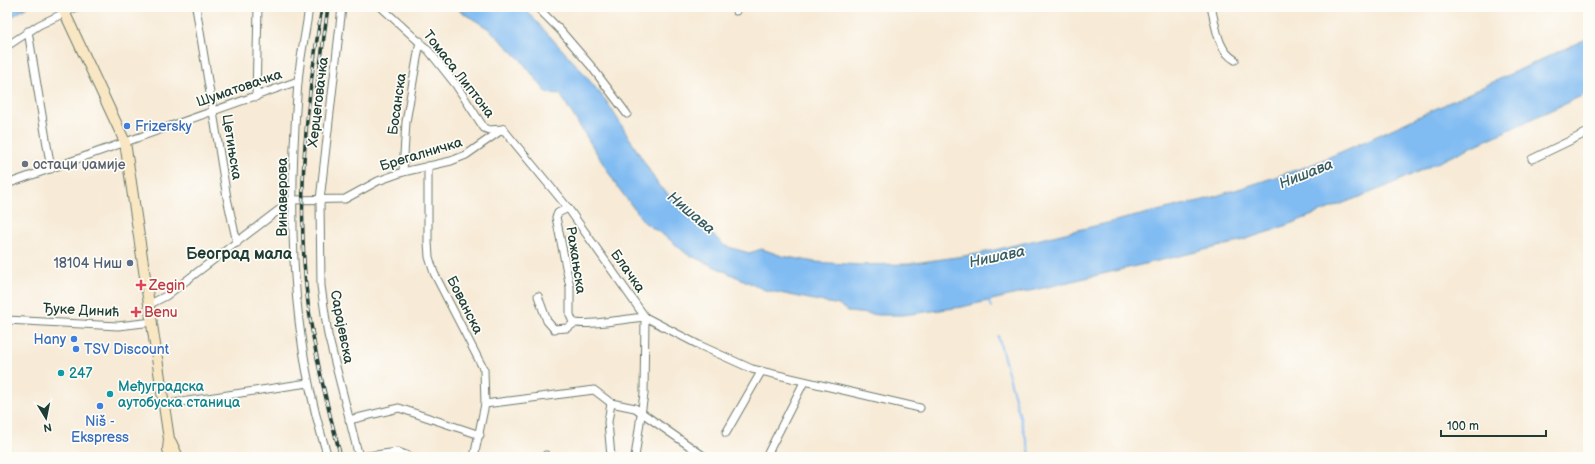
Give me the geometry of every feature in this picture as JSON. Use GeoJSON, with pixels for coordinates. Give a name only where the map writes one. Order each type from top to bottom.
{"type":"FeatureCollection","features":[{"type":"Feature","properties":{"kind":"main road"},"geometry":{"type":"LineString","coordinates":[[64,9],[125,142],[153,322],[169,439],[168,450],[170,457]]}},
{"type":"Feature","properties":{"kind":"main road"},"geometry":{"type":"LineString","coordinates":[[169,439],[178,457]]}},
{"type":"Feature","properties":{"kind":"street"},"geometry":{"type":"LineString","coordinates":[[7,46],[64,9],[77,7]]}},
{"type":"Feature","properties":{"kind":"street","name":"Цетињска"},"geometry":{"type":"LineString","coordinates":[[196,7],[227,198],[237,243]]}},
{"type":"Feature","properties":{"kind":"street"},"geometry":{"type":"LineString","coordinates":[[256,97],[258,7]]}},
{"type":"Feature","properties":{"kind":"street","name":"Винаверова"},"geometry":{"type":"LineString","coordinates":[[309,7],[298,81],[292,200],[299,326],[308,383],[328,457]]}},
{"type":"Feature","properties":{"kind":"street","name":"Херцеговачка"},"geometry":{"type":"LineString","coordinates":[[320,200],[342,7]]}},
{"type":"Feature","properties":{"kind":"street","name":"Томаса Липтона"},"geometry":{"type":"LineString","coordinates":[[381,7],[420,41],[456,85],[484,128],[489,130],[503,129]]}},
{"type":"Feature","properties":{"kind":"street"},"geometry":{"type":"LineString","coordinates":[[537,7],[581,54],[627,114]]}},
{"type":"Feature","properties":{"kind":"street"},"geometry":{"type":"LineString","coordinates":[[1211,7],[1223,49],[1228,56],[1235,60]]}},
{"type":"Feature","properties":{"kind":"street"},"geometry":{"type":"LineString","coordinates":[[28,31],[51,169]]}},
{"type":"Feature","properties":{"kind":"street","name":"Босанска"},"geometry":{"type":"LineString","coordinates":[[402,172],[406,122],[420,41]]}},
{"type":"Feature","properties":{"kind":"street","name":"Шуматовачка"},"geometry":{"type":"LineString","coordinates":[[7,184],[298,81]]}},
{"type":"Feature","properties":{"kind":"street","name":"Брегалничка"},"geometry":{"type":"LineString","coordinates":[[292,200],[345,199],[378,181],[402,172],[451,161],[466,155],[503,129]]}},
{"type":"Feature","properties":{"kind":"street","name":"Блачка"},"geometry":{"type":"LineString","coordinates":[[503,129],[568,208],[645,317]]}},
{"type":"Feature","properties":{"kind":"street"},"geometry":{"type":"LineString","coordinates":[[1532,159],[1588,132]]}},
{"type":"Feature","properties":{"kind":"street","name":"Бованска"},"geometry":{"type":"LineString","coordinates":[[428,166],[429,257],[434,273],[484,370],[485,404],[476,456]]}},
{"type":"Feature","properties":{"kind":"street"},"geometry":{"type":"LineString","coordinates":[[150,304],[166,296],[292,200]]}},
{"type":"Feature","properties":{"kind":"street","name":"Сарајевска"},"geometry":{"type":"LineString","coordinates":[[320,200],[322,298],[328,335],[359,457]]}},
{"type":"Feature","properties":{"kind":"street","name":"Ражањска"},"geometry":{"type":"LineString","coordinates":[[568,208],[558,213],[556,217],[570,287],[570,315],[575,323]]}},
{"type":"Feature","properties":{"kind":"street"},"geometry":{"type":"LineString","coordinates":[[538,296],[547,321],[554,329],[567,328],[575,323],[645,317],[699,345],[761,372],[920,408]]}},
{"type":"Feature","properties":{"kind":"street"},"geometry":{"type":"LineString","coordinates":[[635,457],[642,414],[646,342],[645,317]]}},
{"type":"Feature","properties":{"kind":"street","name":"Ђуке Динић"},"geometry":{"type":"LineString","coordinates":[[7,320],[118,326],[153,322]]}},
{"type":"Feature","properties":{"kind":"street"},"geometry":{"type":"LineString","coordinates":[[726,433],[761,372]]}},
{"type":"Feature","properties":{"kind":"street"},"geometry":{"type":"LineString","coordinates":[[766,457],[804,382]]}},
{"type":"Feature","properties":{"kind":"street"},"geometry":{"type":"LineString","coordinates":[[174,403],[308,383]]}},
{"type":"Feature","properties":{"kind":"street"},"geometry":{"type":"LineString","coordinates":[[485,404],[592,390],[597,391],[611,403],[635,408],[705,457]]}},
{"type":"Feature","properties":{"kind":"street"},"geometry":{"type":"LineString","coordinates":[[611,403],[608,422],[611,457]]}},
{"type":"Feature","properties":{"kind":"street"},"geometry":{"type":"LineString","coordinates":[[349,420],[399,408],[480,435]]}},
{"type":"Feature","properties":{"kind":"street"},"geometry":{"type":"LineString","coordinates":[[359,457],[398,452],[411,457]]}},
{"type":"Feature","properties":{"kind":"green space"},"geometry":{"type":"Polygon","coordinates":[[[7,407],[9,407],[9,457],[7,457],[7,407]]]}},
{"type":"Feature","properties":{"kind":"water"},"geometry":{"type":"Polygon","coordinates":[[[7,7],[27,7],[7,20],[7,7]]]}},
{"type":"Feature","properties":{"kind":"water","name":"Нишава"},"geometry":{"type":"Polygon","coordinates":[[[454,7],[523,7],[580,69],[607,102],[659,186],[725,246],[749,253],[762,249],[782,256],[815,262],[860,265],[907,264],[978,254],[1203,200],[1311,165],[1588,38],[1588,93],[1385,187],[1274,230],[1230,244],[962,307],[903,315],[879,315],[849,312],[839,305],[765,290],[687,254],[669,239],[644,222],[617,186],[560,94],[547,93],[521,60],[489,29],[454,7]]]}},
{"type":"Feature","properties":{"kind":"waterway"},"geometry":{"type":"LineString","coordinates":[[988,299],[991,307]]}},
{"type":"Feature","properties":{"kind":"waterway"},"geometry":{"type":"LineString","coordinates":[[998,336],[1031,457]]}},
{"type":"Feature","properties":{"kind":"railway"},"geometry":{"type":"LineString","coordinates":[[322,7],[307,125],[304,165],[303,245],[306,284],[317,358],[341,457]]}},
{"type":"Feature","properties":{"kind":"railway"},"geometry":{"type":"LineString","coordinates":[[316,95],[328,7]]}},
{"type":"Feature","properties":{"kind":"place","name":"Frizersky"},"geometry":{"type":"Point","coordinates":[127,126]}},
{"type":"Feature","properties":{"kind":"place","name":"остаци џамије"},"geometry":{"type":"Point","coordinates":[25,164]}},
{"type":"Feature","properties":{"kind":"place","name":"18104 Ниш"},"geometry":{"type":"Point","coordinates":[130,263]}},
{"type":"Feature","properties":{"kind":"place","name":"Zegin"},"geometry":{"type":"Point","coordinates":[141,285]}},
{"type":"Feature","properties":{"kind":"place","name":"Benu"},"geometry":{"type":"Point","coordinates":[136,312]}},
{"type":"Feature","properties":{"kind":"place","name":"Hany"},"geometry":{"type":"Point","coordinates":[74,339]}},
{"type":"Feature","properties":{"kind":"place","name":"TSV Discount"},"geometry":{"type":"Point","coordinates":[76,349]}},
{"type":"Feature","properties":{"kind":"place","name":"247"},"geometry":{"type":"Point","coordinates":[61,373]}},
{"type":"Feature","properties":{"kind":"place","name":"Међуградска аутобуска станица"},"geometry":{"type":"Point","coordinates":[110,394]}},
{"type":"Feature","properties":{"kind":"place","name":"Niš - Ekspress"},"geometry":{"type":"Point","coordinates":[100,406]}},
{"type":"Feature","properties":{"kind":"district","name":"Београд мала"},"geometry":{"type":"Point","coordinates":[239,254]}}]}
